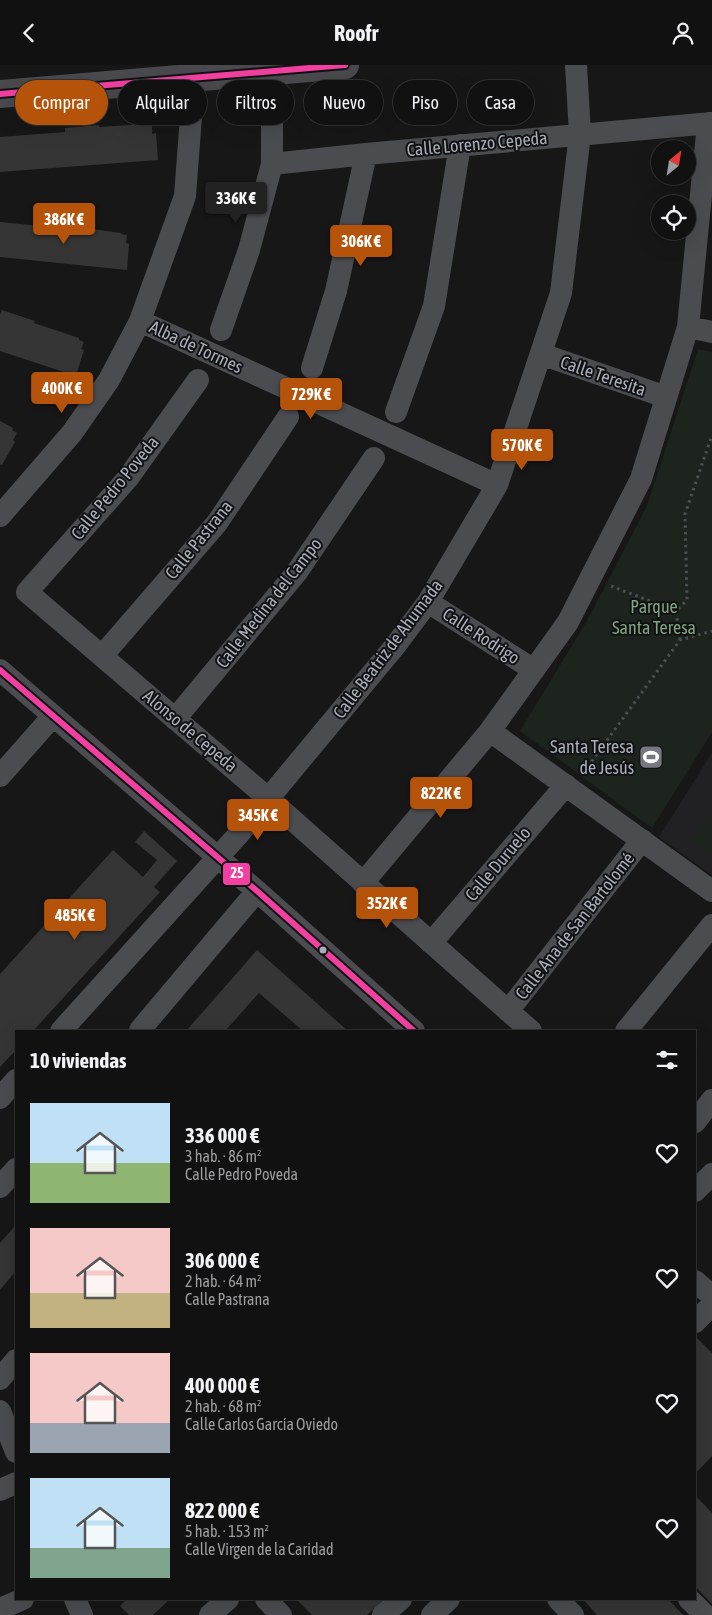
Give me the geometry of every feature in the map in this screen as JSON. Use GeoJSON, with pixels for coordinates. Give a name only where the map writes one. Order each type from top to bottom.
{"type":"FeatureCollection","features":[{"type":"Feature","properties":{"kind":"street"},"geometry":{"type":"LineString","coordinates":[[0,94],[191,71],[345,65]]}},
{"type":"Feature","properties":{"kind":"street","name":"Calle Beatriz de Ahumada"},"geometry":{"type":"LineString","coordinates":[[62,1030],[218,858],[395,646],[428,602],[498,485],[561,293],[580,134],[576,65]]}},
{"type":"Feature","properties":{"kind":"street"},"geometry":{"type":"LineString","coordinates":[[0,516],[72,433],[109,380],[140,321],[185,197],[192,103],[191,71]]}},
{"type":"Feature","properties":{"kind":"street"},"geometry":{"type":"LineString","coordinates":[[363,883],[490,731],[568,622],[641,479],[688,327],[710,123]]}},
{"type":"Feature","properties":{"kind":"street","name":"Calle Lorenzo Cepeda"},"geometry":{"type":"LineString","coordinates":[[272,164],[366,153],[710,123]]}},
{"type":"Feature","properties":{"kind":"street"},"geometry":{"type":"LineString","coordinates":[[221,330],[249,250],[272,164],[272,125]]}},
{"type":"Feature","properties":{"kind":"street"},"geometry":{"type":"LineString","coordinates":[[396,412],[434,306],[460,145]]}},
{"type":"Feature","properties":{"kind":"street"},"geometry":{"type":"LineString","coordinates":[[312,368],[336,291],[366,153]]}},
{"type":"Feature","properties":{"kind":"street","name":"Alba de Tormes"},"geometry":{"type":"LineString","coordinates":[[140,321],[498,485]]}},
{"type":"Feature","properties":{"kind":"street"},"geometry":{"type":"LineString","coordinates":[[688,327],[712,332]]}},
{"type":"Feature","properties":{"kind":"street","name":"Calle Teresita"},"geometry":{"type":"LineString","coordinates":[[541,354],[666,397]]}},
{"type":"Feature","properties":{"kind":"street","name":"Calle Pedro Poveda"},"geometry":{"type":"LineString","coordinates":[[26,592],[128,478],[198,380]]}},
{"type":"Feature","properties":{"kind":"street","name":"Calle Pastrana"},"geometry":{"type":"LineString","coordinates":[[102,656],[217,523],[288,417]]}},
{"type":"Feature","properties":{"kind":"street","name":"Calle Medina del Campo"},"geometry":{"type":"LineString","coordinates":[[175,719],[297,572],[374,458]]}},
{"type":"Feature","properties":{"kind":"street","name":"Alonso de Cepeda"},"geometry":{"type":"LineString","coordinates":[[26,592],[269,799],[530,1030]]}},
{"type":"Feature","properties":{"kind":"street","name":"Calle Rodrigo"},"geometry":{"type":"LineString","coordinates":[[428,602],[534,670]]}},
{"type":"Feature","properties":{"kind":"street"},"geometry":{"type":"LineString","coordinates":[[0,670],[257,891],[413,1030]]}},
{"type":"Feature","properties":{"kind":"street"},"geometry":{"type":"LineString","coordinates":[[0,776],[53,716]]}},
{"type":"Feature","properties":{"kind":"street"},"geometry":{"type":"LineString","coordinates":[[490,731],[573,781],[642,840],[712,891]]}},
{"type":"Feature","properties":{"kind":"street","name":"Calle Duruelo"},"geometry":{"type":"LineString","coordinates":[[431,943],[573,781]]}},
{"type":"Feature","properties":{"kind":"street","name":"Calle Ana de San Bartolomé"},"geometry":{"type":"LineString","coordinates":[[508,1011],[642,840]]}},
{"type":"Feature","properties":{"kind":"street"},"geometry":{"type":"LineString","coordinates":[[140,1030],[257,891]]}},
{"type":"Feature","properties":{"kind":"street"},"geometry":{"type":"LineString","coordinates":[[627,1030],[712,925]]}},
{"type":"Feature","properties":{"kind":"street"},"geometry":{"type":"LineString","coordinates":[[0,1098],[15,1081]]}},
{"type":"Feature","properties":{"kind":"street"},"geometry":{"type":"LineString","coordinates":[[696,1120],[712,1100]]}},
{"type":"Feature","properties":{"kind":"street"},"geometry":{"type":"LineString","coordinates":[[0,1187],[15,1170]]}},
{"type":"Feature","properties":{"kind":"street"},"geometry":{"type":"LineString","coordinates":[[696,1282],[712,1296]]}},
{"type":"Feature","properties":{"kind":"street"},"geometry":{"type":"LineString","coordinates":[[696,1320],[712,1305]]}},
{"type":"Feature","properties":{"kind":"street"},"geometry":{"type":"LineString","coordinates":[[0,1379],[15,1361]]}},
{"type":"Feature","properties":{"kind":"street"},"geometry":{"type":"LineString","coordinates":[[0,1411],[15,1449]]}},
{"type":"Feature","properties":{"kind":"street"},"geometry":{"type":"LineString","coordinates":[[0,1490],[15,1483]]}},
{"type":"Feature","properties":{"kind":"street"},"geometry":{"type":"LineString","coordinates":[[0,1609],[21,1600]]}},
{"type":"Feature","properties":{"kind":"street"},"geometry":{"type":"LineString","coordinates":[[76,1600],[82,1615]]}},
{"type":"Feature","properties":{"kind":"street"},"geometry":{"type":"LineString","coordinates":[[210,1615],[227,1600]]}},
{"type":"Feature","properties":{"kind":"street"},"geometry":{"type":"LineString","coordinates":[[267,1600],[281,1615]]}},
{"type":"Feature","properties":{"kind":"street"},"geometry":{"type":"LineString","coordinates":[[383,1615],[400,1600]]}},
{"type":"Feature","properties":{"kind":"street"},"geometry":{"type":"LineString","coordinates":[[432,1615],[448,1600]]}},
{"type":"Feature","properties":{"kind":"street"},"geometry":{"type":"LineString","coordinates":[[559,1600],[572,1615]]}},
{"type":"Feature","properties":{"kind":"street"},"geometry":{"type":"LineString","coordinates":[[690,1600],[705,1615]]}},
{"type":"Feature","properties":{"kind":"path"},"geometry":{"type":"LineString","coordinates":[[676,611],[687,600],[685,514],[712,435]]}},
{"type":"Feature","properties":{"kind":"path"},"geometry":{"type":"LineString","coordinates":[[606,584],[676,611]]}},
{"type":"Feature","properties":{"kind":"path"},"geometry":{"type":"LineString","coordinates":[[676,611],[680,640]]}},
{"type":"Feature","properties":{"kind":"path"},"geometry":{"type":"LineString","coordinates":[[573,781],[680,640],[712,631]]}},
{"type":"Feature","properties":{"kind":"shaded area"},"geometry":{"type":"Polygon","coordinates":[[[712,753],[712,875],[659,837],[712,753]]]}},
{"type":"Feature","properties":{"kind":"green space","name":"Parque Santa Teresa"},"geometry":{"type":"Polygon","coordinates":[[[698,349],[712,352],[712,732],[652,828],[520,731],[587,621],[647,506],[698,349]]]}},
{"type":"Feature","properties":{"kind":"green space"},"geometry":{"type":"Polygon","coordinates":[[[712,814],[712,854],[693,840],[712,814]]]}},
{"type":"Feature","properties":{"kind":"building"},"geometry":{"type":"Polygon","coordinates":[[[99,125],[99,127],[152,125],[152,134],[156,133],[158,160],[0,172],[0,137],[65,132],[65,128],[99,125]]]}},
{"type":"Feature","properties":{"kind":"building"},"geometry":{"type":"Polygon","coordinates":[[[0,222],[40,226],[41,222],[127,235],[126,243],[129,244],[127,270],[0,257],[0,222]]]}},
{"type":"Feature","properties":{"kind":"building"},"geometry":{"type":"Polygon","coordinates":[[[2,310],[79,338],[79,340],[84,342],[81,349],[84,350],[76,376],[0,351],[0,314],[2,310]]]}},
{"type":"Feature","properties":{"kind":"building"},"geometry":{"type":"Polygon","coordinates":[[[0,421],[13,428],[12,430],[17,433],[13,440],[15,442],[2,465],[0,464],[0,421]]]}},
{"type":"Feature","properties":{"kind":"building"},"geometry":{"type":"Polygon","coordinates":[[[144,831],[177,861],[154,887],[160,892],[34,1030],[15,1030],[15,1051],[0,1067],[0,974],[113,850],[143,877],[157,860],[135,842],[144,831]]]}},
{"type":"Feature","properties":{"kind":"building"},"geometry":{"type":"Polygon","coordinates":[[[257,950],[347,1030],[302,1030],[259,993],[226,1030],[187,1030],[257,950]]]}},
{"type":"Feature","properties":{"kind":"building"},"geometry":{"type":"Polygon","coordinates":[[[15,1226],[15,1272],[0,1290],[0,1243],[15,1226]]]}},
{"type":"Feature","properties":{"kind":"building"},"geometry":{"type":"Polygon","coordinates":[[[696,1337],[712,1353],[712,1456],[696,1473],[696,1337]]]}},
{"type":"Feature","properties":{"kind":"building"},"geometry":{"type":"Polygon","coordinates":[[[696,1496],[712,1513],[712,1604],[696,1587],[696,1496]]]}},
{"type":"Feature","properties":{"kind":"building"},"geometry":{"type":"Polygon","coordinates":[[[126,1600],[169,1600],[153,1615],[129,1615],[120,1606],[126,1600]]]}},
{"type":"Feature","properties":{"kind":"building"},"geometry":{"type":"Polygon","coordinates":[[[297,1600],[383,1600],[367,1615],[312,1615],[297,1600]]]}},
{"type":"Feature","properties":{"kind":"building"},"geometry":{"type":"Polygon","coordinates":[[[584,1600],[669,1600],[683,1615],[597,1615],[584,1600]]]}},
{"type":"Feature","properties":{"kind":"transit line","name":"25"},"geometry":{"type":"LineString","coordinates":[[0,94],[345,65]]}},
{"type":"Feature","properties":{"kind":"transit line","name":"25"},"geometry":{"type":"LineString","coordinates":[[0,670],[257,891],[413,1030]]}},
{"type":"Feature","properties":{"kind":"place","name":"Santa Teresa de Jesús"},"geometry":{"type":"Point","coordinates":[651,757]}}]}
